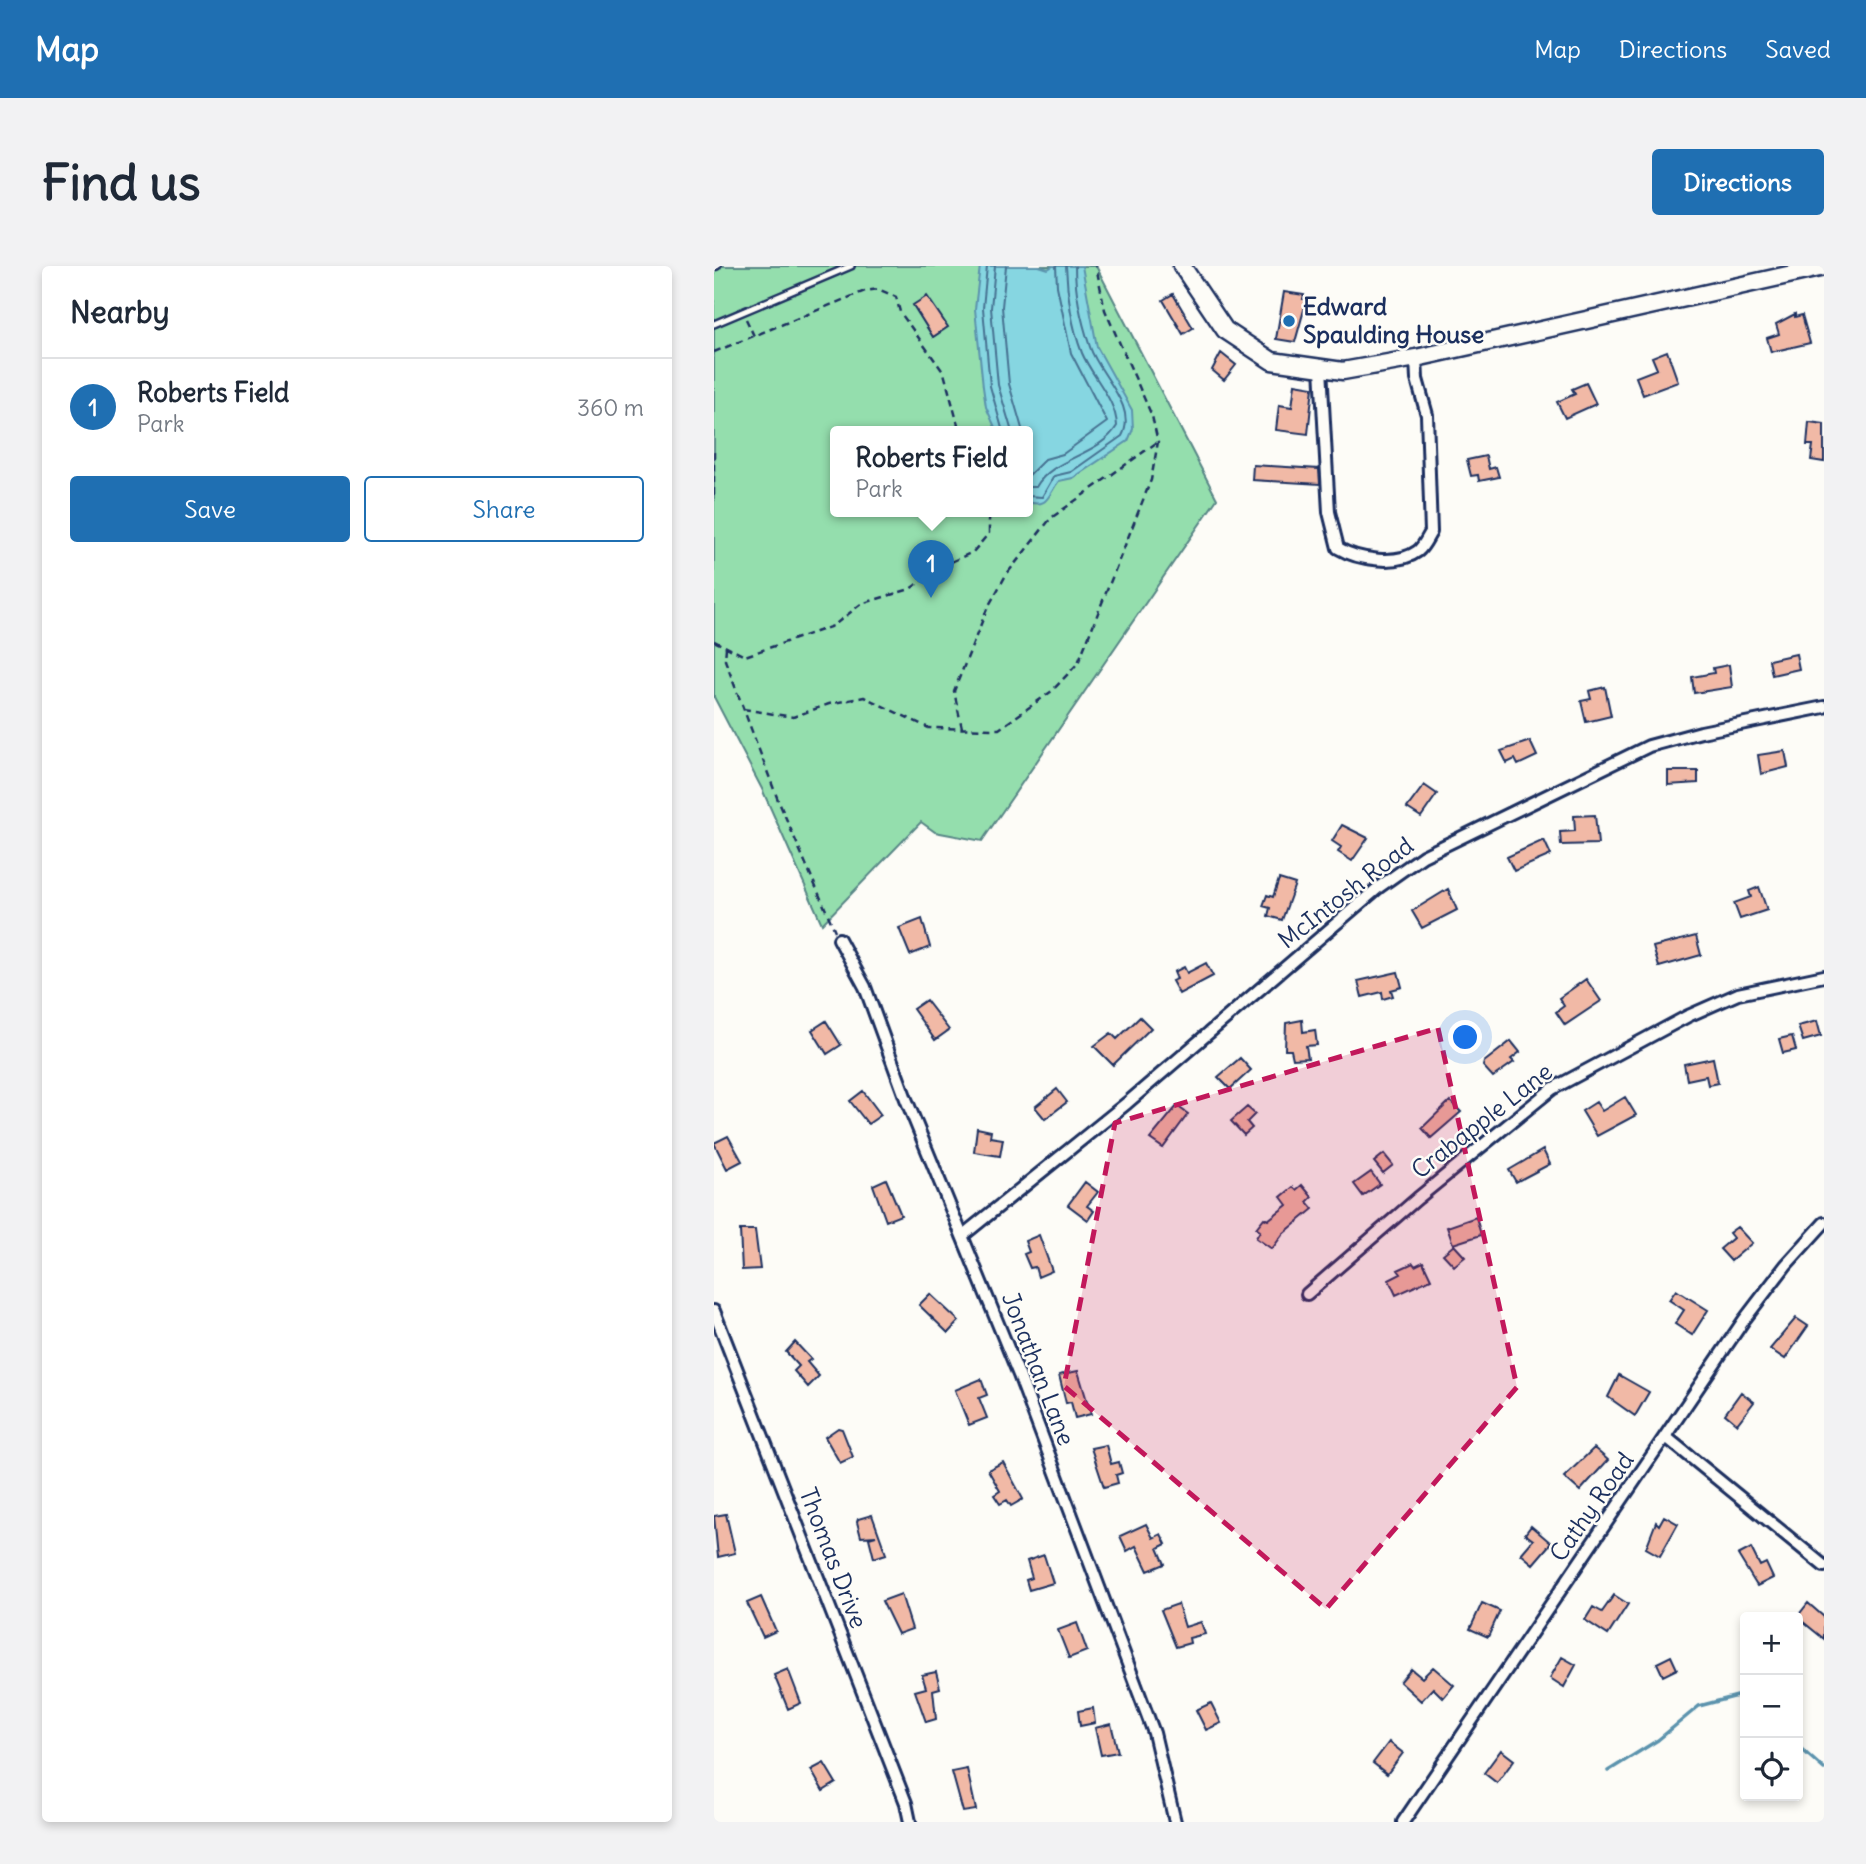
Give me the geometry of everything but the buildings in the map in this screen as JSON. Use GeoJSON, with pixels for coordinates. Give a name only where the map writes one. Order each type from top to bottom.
{"type":"FeatureCollection","features":[{"type":"Feature","properties":{"kind":"main road"},"geometry":{"type":"LineString","coordinates":[[1182,266],[1225,330],[1272,361],[1343,371],[1416,358],[1824,267]]}},
{"type":"Feature","properties":{"kind":"street"},"geometry":{"type":"LineString","coordinates":[[1321,368],[1329,512],[1338,548],[1351,556],[1407,557],[1421,549],[1431,532],[1427,415],[1417,379],[1416,358]]}},
{"type":"Feature","properties":{"kind":"street","name":"McIntosh Road"},"geometry":{"type":"LineString","coordinates":[[962,1236],[1126,1104],[1379,887],[1423,856],[1649,746],[1702,732],[1824,707]]}},
{"type":"Feature","properties":{"kind":"street","name":"Jonathan Lane"},"geometry":{"type":"LineString","coordinates":[[839,939],[865,987],[906,1099],[1019,1375],[1154,1733],[1175,1822]]}},
{"type":"Feature","properties":{"kind":"street","name":"Crabapple Lane"},"geometry":{"type":"LineString","coordinates":[[1307,1294],[1418,1198],[1552,1089],[1688,1016],[1738,994],[1824,976]]}},
{"type":"Feature","properties":{"kind":"street","name":"Cathy Road"},"geometry":{"type":"LineString","coordinates":[[1403,1822],[1744,1320],[1786,1265],[1824,1223]]}},
{"type":"Feature","properties":{"kind":"street","name":"Thomas Drive"},"geometry":{"type":"LineString","coordinates":[[714,1311],[906,1804],[910,1822]]}},
{"type":"Feature","properties":{"kind":"street"},"geometry":{"type":"LineString","coordinates":[[1666,1437],[1824,1566]]}},
{"type":"Feature","properties":{"kind":"lane"},"geometry":{"type":"LineString","coordinates":[[714,324],[851,266]]}},
{"type":"Feature","properties":{"kind":"path"},"geometry":{"type":"LineString","coordinates":[[743,709],[793,717],[830,704],[864,697],[929,728],[999,729],[1052,691],[1078,663],[1151,480],[1158,442],[1153,416],[1105,310],[1096,266]]}},
{"type":"Feature","properties":{"kind":"path"},"geometry":{"type":"LineString","coordinates":[[714,352],[872,289],[896,297],[900,312],[944,373],[958,426]]}},
{"type":"Feature","properties":{"kind":"path"},"geometry":{"type":"LineString","coordinates":[[743,312],[754,336]]}},
{"type":"Feature","properties":{"kind":"path"},"geometry":{"type":"LineString","coordinates":[[962,728],[954,691],[987,610],[1006,575],[1051,518],[1158,442]]}},
{"type":"Feature","properties":{"kind":"path"},"geometry":{"type":"LineString","coordinates":[[714,452],[714,501]]}},
{"type":"Feature","properties":{"kind":"path"},"geometry":{"type":"LineString","coordinates":[[714,641],[741,655],[751,655],[833,626],[860,604],[910,589],[942,566],[973,552],[983,544],[989,533],[989,517]]}},
{"type":"Feature","properties":{"kind":"path"},"geometry":{"type":"LineString","coordinates":[[726,647],[725,660],[778,800],[839,939]]}},
{"type":"Feature","properties":{"kind":"highlighted area"},"geometry":{"type":"Polygon","coordinates":[[[1438,1028],[1517,1387],[1326,1609],[1064,1386],[1115,1123],[1438,1028]]]}},
{"type":"Feature","properties":{"kind":"green space"},"geometry":{"type":"Polygon","coordinates":[[[714,266],[1096,266],[1217,499],[982,841],[935,832],[921,822],[822,924],[762,789],[714,697],[714,266]]]}},
{"type":"Feature","properties":{"kind":"water"},"geometry":{"type":"Polygon","coordinates":[[[980,266],[1039,266],[1048,269],[1053,266],[1082,266],[1097,347],[1132,410],[1133,429],[1128,441],[1073,478],[1059,481],[1044,502],[1033,503],[1033,426],[994,426],[986,407],[975,309],[980,266]]]}},
{"type":"Feature","properties":{"kind":"waterway"},"geometry":{"type":"LineString","coordinates":[[1608,1771],[1658,1740],[1699,1706],[1740,1695]]}},
{"type":"Feature","properties":{"kind":"waterway"},"geometry":{"type":"LineString","coordinates":[[1803,1750],[1824,1769]]}},
{"type":"Feature","properties":{"kind":"place","name":"Edward Spaulding House"},"geometry":{"type":"Point","coordinates":[1289,321]}},
{"type":"Feature","properties":{"kind":"place","name":"Roberts Field"},"geometry":{"type":"Point","coordinates":[931,598]}}]}
